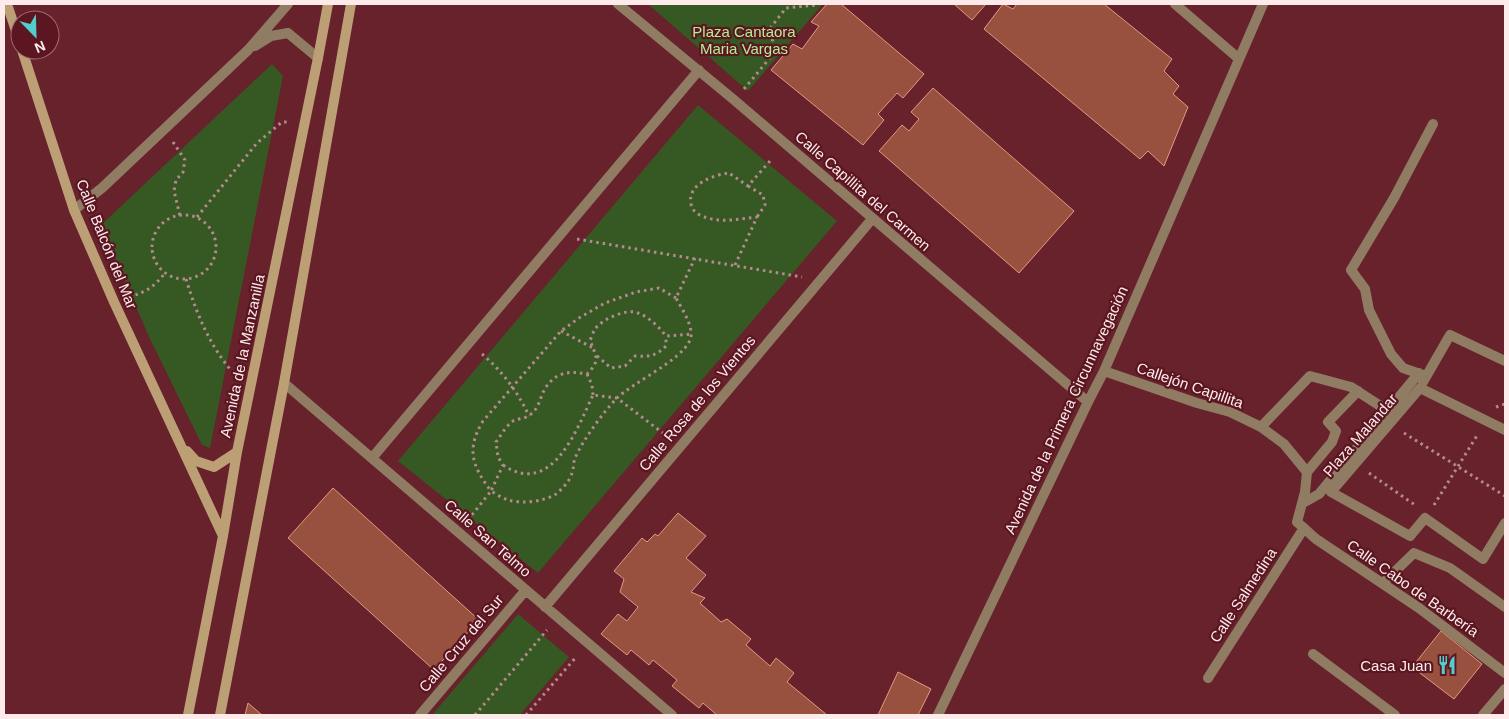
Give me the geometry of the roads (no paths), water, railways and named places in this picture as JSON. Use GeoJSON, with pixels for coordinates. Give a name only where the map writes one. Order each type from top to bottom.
{"type":"FeatureCollection","features":[{"type":"Feature","properties":{"kind":"street"},"geometry":{"type":"LineString","coordinates":[[74,210],[102,188],[248,50],[288,4]]}},
{"type":"Feature","properties":{"kind":"street","name":"Avenida de la Manzanilla"},"geometry":{"type":"LineString","coordinates":[[188,715],[223,536],[237,452],[305,125],[328,4]]}},
{"type":"Feature","properties":{"kind":"street"},"geometry":{"type":"LineString","coordinates":[[220,715],[284,383],[351,4]]}},
{"type":"Feature","properties":{"kind":"street","name":"Calle Capillita del Carmen"},"geometry":{"type":"LineString","coordinates":[[618,4],[699,70],[1088,402]]}},
{"type":"Feature","properties":{"kind":"street"},"geometry":{"type":"LineString","coordinates":[[1174,4],[1238,58]]}},
{"type":"Feature","properties":{"kind":"street","name":"Avenida de la Primera Circunnavegación"},"geometry":{"type":"LineString","coordinates":[[938,715],[1104,371],[1263,4]]}},
{"type":"Feature","properties":{"kind":"street"},"geometry":{"type":"LineString","coordinates":[[248,50],[271,36],[288,32],[318,58]]}},
{"type":"Feature","properties":{"kind":"street","name":"Calle Balcón del Mar"},"geometry":{"type":"LineString","coordinates":[[25,60],[74,210],[114,302],[223,536]]}},
{"type":"Feature","properties":{"kind":"street"},"geometry":{"type":"LineString","coordinates":[[372,458],[699,70]]}},
{"type":"Feature","properties":{"kind":"street"},"geometry":{"type":"LineString","coordinates":[[1433,124],[1394,198],[1351,270],[1365,289],[1369,310],[1391,354],[1403,368],[1422,375],[1422,385],[1490,415],[1505,425]]}},
{"type":"Feature","properties":{"kind":"street","name":"Calle Rosa de los Vientos"},"geometry":{"type":"LineString","coordinates":[[545,607],[872,219]]}},
{"type":"Feature","properties":{"kind":"street","name":"Plaza Malandar"},"geometry":{"type":"LineString","coordinates":[[1303,502],[1319,494],[1388,411],[1422,375],[1450,335],[1505,361]]}},
{"type":"Feature","properties":{"kind":"street","name":"Callejón Capillita"},"geometry":{"type":"LineString","coordinates":[[1104,371],[1197,403],[1230,412],[1262,426],[1284,444],[1307,472]]}},
{"type":"Feature","properties":{"kind":"street"},"geometry":{"type":"LineString","coordinates":[[1262,426],[1310,376],[1351,387],[1388,411]]}},
{"type":"Feature","properties":{"kind":"street","name":"Calle San Telmo"},"geometry":{"type":"LineString","coordinates":[[284,383],[672,715]]}},
{"type":"Feature","properties":{"kind":"street","name":"Plaza Malandar"},"geometry":{"type":"LineString","coordinates":[[1505,430],[1490,415],[1420,388],[1331,492],[1410,536],[1426,518],[1483,559],[1505,523]]}},
{"type":"Feature","properties":{"kind":"street"},"geometry":{"type":"LineString","coordinates":[[1304,528],[1298,522],[1307,472],[1332,442],[1336,431],[1328,422],[1358,391]]}},
{"type":"Feature","properties":{"kind":"street","name":"Calle Balcón del Mar"},"geometry":{"type":"LineString","coordinates":[[180,442],[196,461],[214,466],[237,452]]}},
{"type":"Feature","properties":{"kind":"street","name":"Calle Cabo de Barbería"},"geometry":{"type":"LineString","coordinates":[[1304,528],[1316,539],[1419,608],[1505,673]]}},
{"type":"Feature","properties":{"kind":"street","name":"Calle Salmedina"},"geometry":{"type":"LineString","coordinates":[[1208,678],[1304,528]]}},
{"type":"Feature","properties":{"kind":"street"},"geometry":{"type":"LineString","coordinates":[[1383,583],[1414,553],[1450,568],[1505,607]]}},
{"type":"Feature","properties":{"kind":"street","name":"Calle Cruz del Sur"},"geometry":{"type":"LineString","coordinates":[[420,715],[526,590]]}},
{"type":"Feature","properties":{"kind":"street"},"geometry":{"type":"LineString","coordinates":[[1313,654],[1395,715]]}},
{"type":"Feature","properties":{"kind":"street"},"geometry":{"type":"LineString","coordinates":[[1483,715],[1505,688]]}},
{"type":"Feature","properties":{"kind":"place","name":"Casa Juan"},"geometry":{"type":"Point","coordinates":[1447,665]}},
{"type":"Feature","properties":{"kind":"park label","name":"Plaza Cantaora Maria Vargas"},"geometry":{"type":"Point","coordinates":[744,40]}}]}
